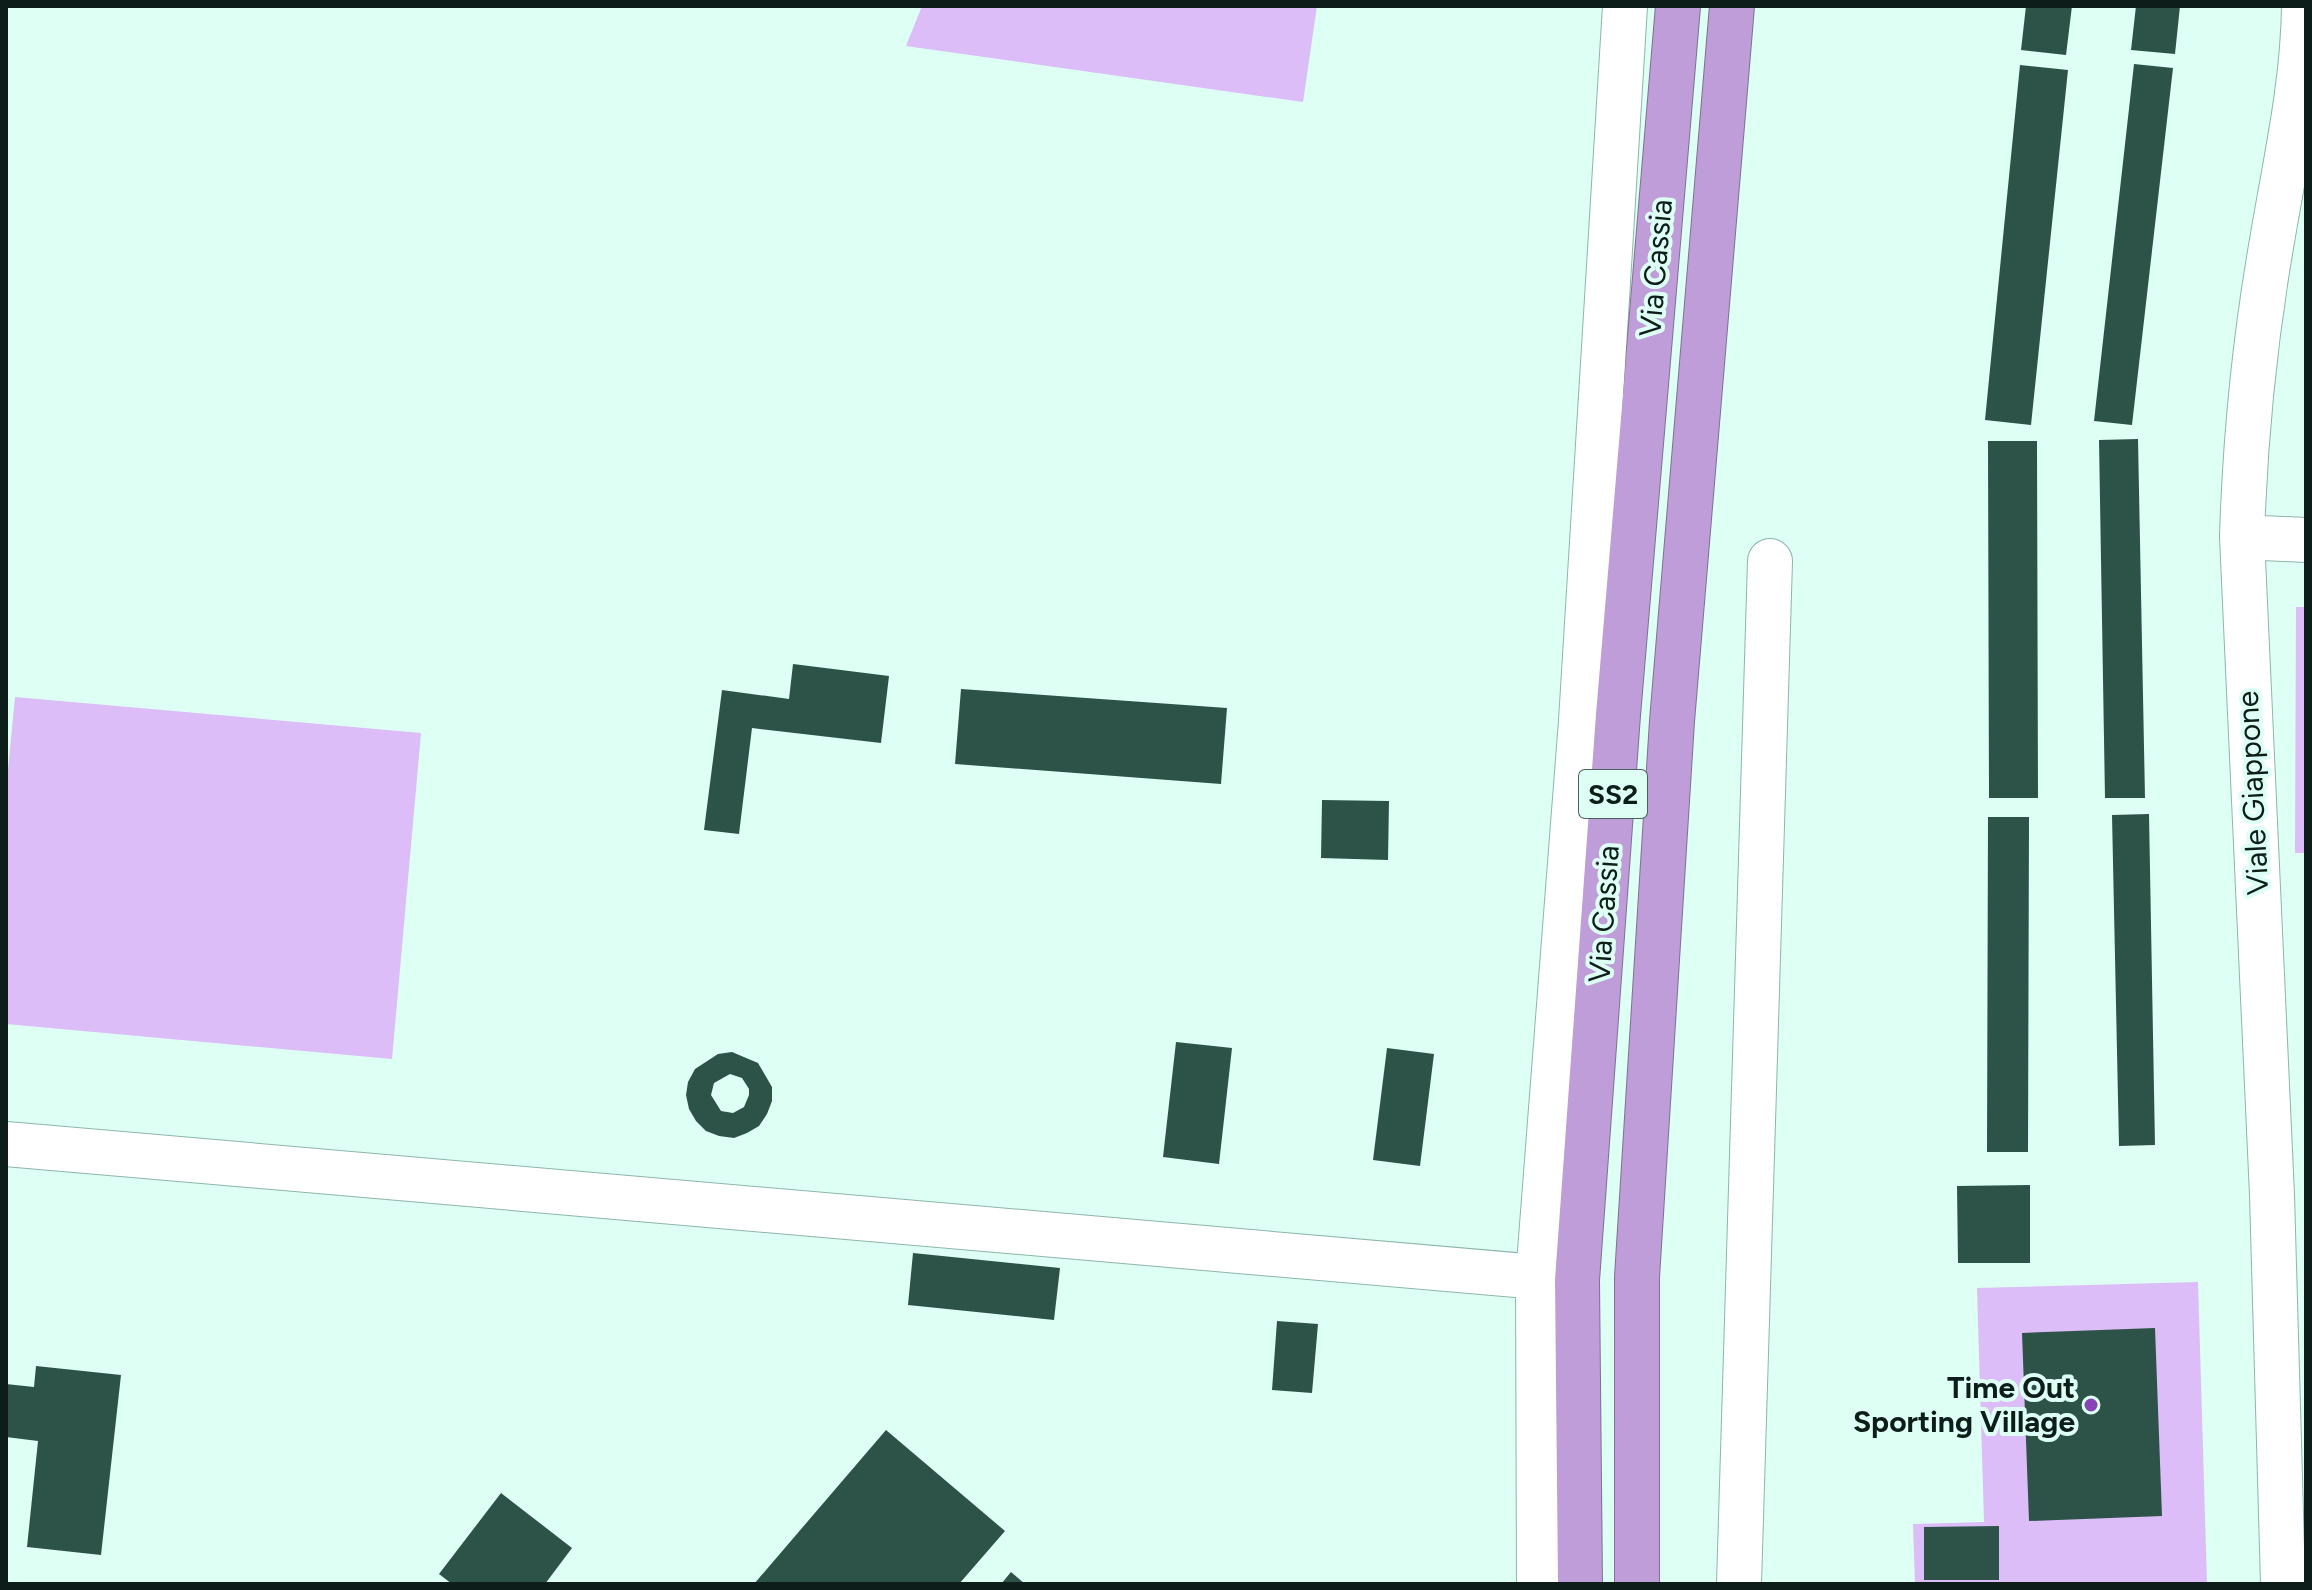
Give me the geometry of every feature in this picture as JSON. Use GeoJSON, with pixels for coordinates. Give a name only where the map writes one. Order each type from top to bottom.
{"type":"FeatureCollection","features":[{"type":"Feature","properties":{"kind":"highway","name":"Via Cassia"},"geometry":{"type":"LineString","coordinates":[[1580,1584],[1577,1280],[1618,715],[1678,6]]}},
{"type":"Feature","properties":{"kind":"highway","name":"Via Cassia"},"geometry":{"type":"LineString","coordinates":[[1637,1584],[1637,1277],[1672,721],[1732,6]]}},
{"type":"Feature","properties":{"kind":"street"},"geometry":{"type":"LineString","coordinates":[[1539,1584],[1538,1277],[1581,721],[1625,6]]}},
{"type":"Feature","properties":{"kind":"street","name":"Viale Giappone"},"geometry":{"type":"LineString","coordinates":[[2283,1584],[2272,1195],[2242,537],[2245,453],[2272,243],[2304,48],[2304,6]]}},
{"type":"Feature","properties":{"kind":"street"},"geometry":{"type":"LineString","coordinates":[[2242,537],[2306,540]]}},
{"type":"Feature","properties":{"kind":"street"},"geometry":{"type":"LineString","coordinates":[[1739,1584],[1770,561]]}},
{"type":"Feature","properties":{"kind":"street"},"geometry":{"type":"LineString","coordinates":[[6,1144],[1538,1277]]}},
{"type":"Feature","properties":{"kind":"shaded area"},"geometry":{"type":"Polygon","coordinates":[[[922,6],[1317,6],[1303,102],[906,46],[922,6]]]}},
{"type":"Feature","properties":{"kind":"shaded area"},"geometry":{"type":"Polygon","coordinates":[[[2296,607],[2306,607],[2306,853],[2295,853],[2296,607]]]}},
{"type":"Feature","properties":{"kind":"shaded area"},"geometry":{"type":"Polygon","coordinates":[[[15,697],[421,733],[392,1059],[6,1024],[6,791],[15,697]]]}},
{"type":"Feature","properties":{"kind":"shaded area","name":"Time Out Sporting Village"},"geometry":{"type":"Polygon","coordinates":[[[2198,1282],[2207,1584],[1915,1584],[1913,1524],[1984,1522],[1977,1288],[2198,1282]]]}},
{"type":"Feature","properties":{"kind":"building"},"geometry":{"type":"Polygon","coordinates":[[[2026,6],[2072,6],[2066,55],[2021,50],[2026,6]]]}},
{"type":"Feature","properties":{"kind":"building"},"geometry":{"type":"Polygon","coordinates":[[[2136,6],[2180,6],[2175,54],[2131,50],[2136,6]]]}},
{"type":"Feature","properties":{"kind":"building"},"geometry":{"type":"Polygon","coordinates":[[[2134,64],[2173,68],[2132,425],[2094,421],[2134,64]]]}},
{"type":"Feature","properties":{"kind":"building"},"geometry":{"type":"Polygon","coordinates":[[[2020,65],[2068,70],[2031,425],[1985,420],[2020,65]]]}},
{"type":"Feature","properties":{"kind":"building"},"geometry":{"type":"Polygon","coordinates":[[[2138,439],[2145,798],[2105,798],[2099,440],[2138,439]]]}},
{"type":"Feature","properties":{"kind":"building"},"geometry":{"type":"Polygon","coordinates":[[[1988,441],[2037,441],[2038,798],[1989,798],[1988,441]]]}},
{"type":"Feature","properties":{"kind":"building"},"geometry":{"type":"Polygon","coordinates":[[[793,664],[889,676],[881,743],[752,728],[739,834],[704,830],[722,690],[789,699],[793,664]]]}},
{"type":"Feature","properties":{"kind":"building"},"geometry":{"type":"Polygon","coordinates":[[[961,689],[1227,708],[1221,784],[955,764],[961,689]]]}},
{"type":"Feature","properties":{"kind":"building"},"geometry":{"type":"Polygon","coordinates":[[[1322,800],[1389,801],[1388,860],[1321,858],[1322,800]]]}},
{"type":"Feature","properties":{"kind":"building"},"geometry":{"type":"Polygon","coordinates":[[[2149,814],[2155,1145],[2119,1146],[2112,815],[2149,814]]]}},
{"type":"Feature","properties":{"kind":"building"},"geometry":{"type":"Polygon","coordinates":[[[1988,817],[2029,817],[2028,1152],[1987,1152],[1988,817]]]}},
{"type":"Feature","properties":{"kind":"building"},"geometry":{"type":"Polygon","coordinates":[[[1176,1042],[1232,1048],[1219,1164],[1163,1157],[1176,1042]]]}},
{"type":"Feature","properties":{"kind":"building"},"geometry":{"type":"Polygon","coordinates":[[[1387,1048],[1434,1054],[1420,1166],[1373,1160],[1387,1048]]]}},
{"type":"Feature","properties":{"kind":"building"},"geometry":{"type":"Polygon","coordinates":[[[732,1052],[758,1063],[772,1087],[772,1101],[759,1126],[734,1138],[706,1131],[689,1109],[686,1095],[695,1069],[718,1054],[732,1052]],[[730,1074],[714,1083],[711,1095],[721,1111],[733,1113],[744,1107],[749,1089],[742,1078],[730,1074]]]}},
{"type":"Feature","properties":{"kind":"building"},"geometry":{"type":"Polygon","coordinates":[[[2030,1185],[2030,1263],[1958,1263],[1957,1186],[2030,1185]]]}},
{"type":"Feature","properties":{"kind":"building"},"geometry":{"type":"Polygon","coordinates":[[[913,1253],[1060,1268],[1054,1320],[908,1305],[913,1253]]]}},
{"type":"Feature","properties":{"kind":"building"},"geometry":{"type":"Polygon","coordinates":[[[1277,1321],[1318,1324],[1312,1393],[1272,1390],[1277,1321]]]}},
{"type":"Feature","properties":{"kind":"building"},"geometry":{"type":"Polygon","coordinates":[[[2155,1328],[2162,1516],[2029,1521],[2022,1333],[2155,1328]]]}},
{"type":"Feature","properties":{"kind":"building"},"geometry":{"type":"Polygon","coordinates":[[[36,1366],[121,1375],[101,1555],[27,1547],[38,1441],[6,1437],[6,1384],[34,1387],[36,1366]]]}},
{"type":"Feature","properties":{"kind":"building"},"geometry":{"type":"Polygon","coordinates":[[[886,1430],[1005,1531],[959,1584],[754,1584],[886,1430]]]}},
{"type":"Feature","properties":{"kind":"building"},"geometry":{"type":"Polygon","coordinates":[[[501,1493],[572,1548],[545,1584],[452,1584],[439,1574],[501,1493]]]}},
{"type":"Feature","properties":{"kind":"building"},"geometry":{"type":"Polygon","coordinates":[[[1999,1526],[1999,1580],[1924,1580],[1924,1527],[1999,1526]]]}},
{"type":"Feature","properties":{"kind":"building"},"geometry":{"type":"Polygon","coordinates":[[[1011,1572],[1025,1584],[1001,1584],[1011,1572]]]}},
{"type":"Feature","properties":{"kind":"place","name":"Time Out Sporting Village"},"geometry":{"type":"Point","coordinates":[2091,1405]}}]}
